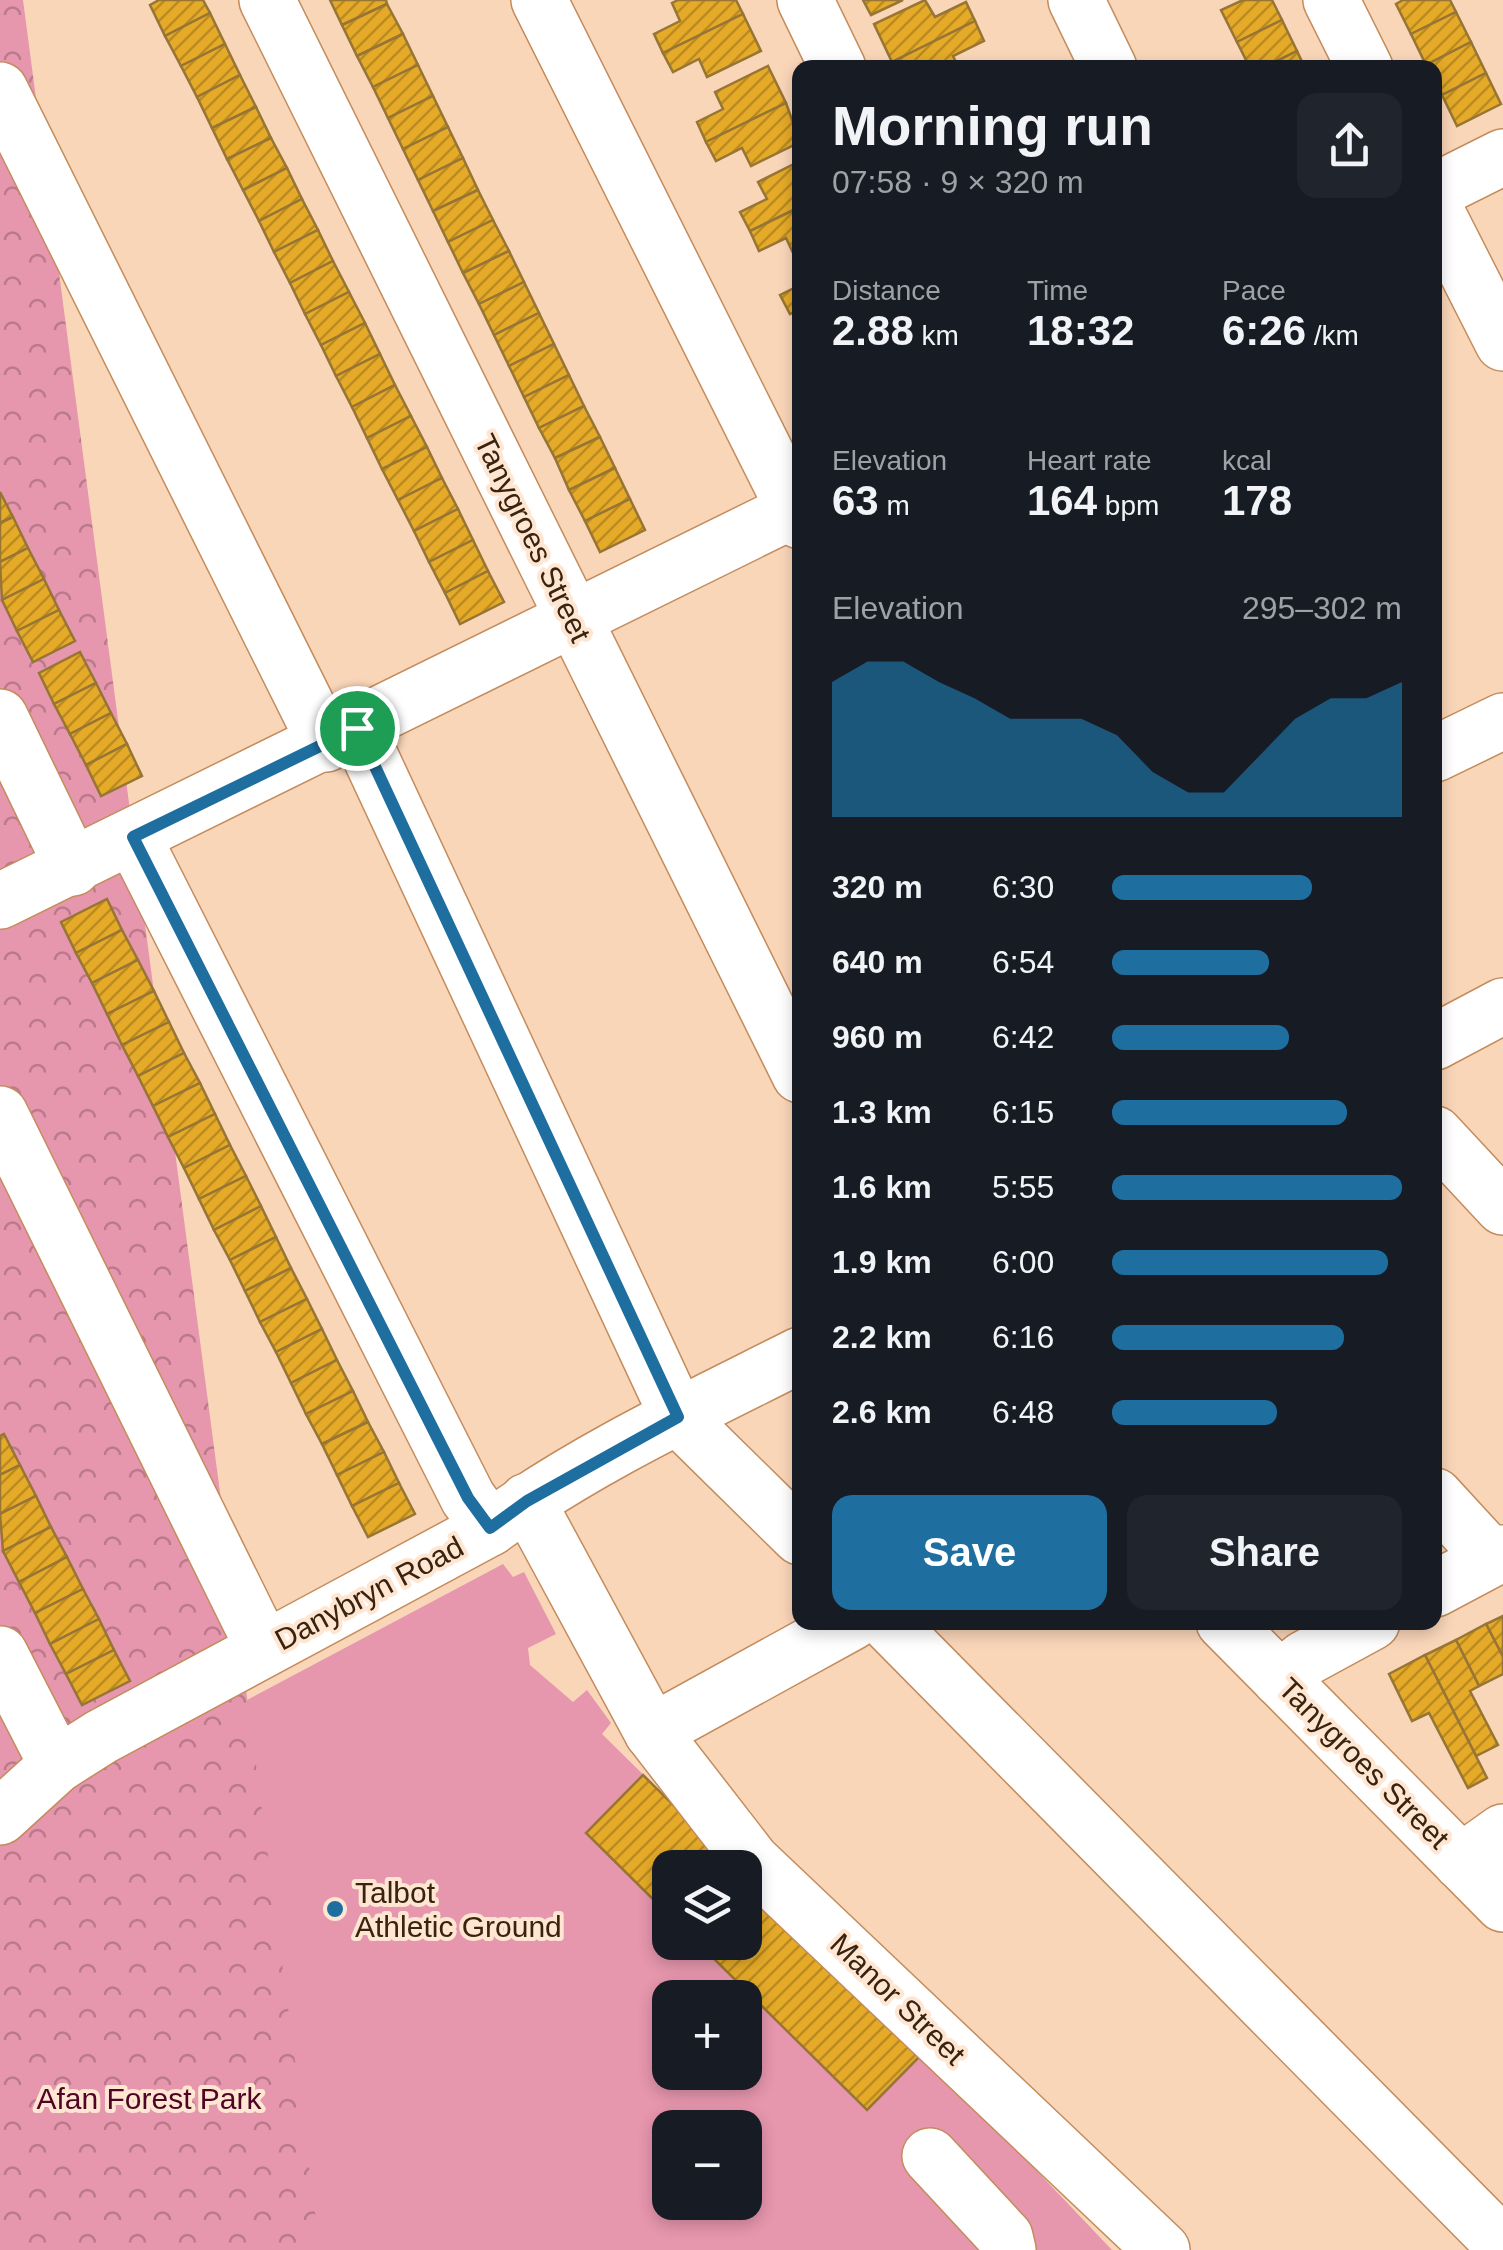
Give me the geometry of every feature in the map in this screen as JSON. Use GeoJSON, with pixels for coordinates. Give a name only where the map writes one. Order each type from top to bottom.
{"type":"FeatureCollection","features":[{"type":"Feature","properties":{"kind":"street","name":"Tanygroes Street"},"geometry":{"type":"LineString","coordinates":[[267,0],[792,1058]]}},
{"type":"Feature","properties":{"kind":"street"},"geometry":{"type":"LineString","coordinates":[[539,0],[792,499]]}},
{"type":"Feature","properties":{"kind":"street"},"geometry":{"type":"LineString","coordinates":[[805,0],[834,60]]}},
{"type":"Feature","properties":{"kind":"street"},"geometry":{"type":"LineString","coordinates":[[1076,0],[1105,60]]}},
{"type":"Feature","properties":{"kind":"street"},"geometry":{"type":"LineString","coordinates":[[1332,0],[1362,60]]}},
{"type":"Feature","properties":{"kind":"street"},"geometry":{"type":"LineString","coordinates":[[0,90],[342,736],[678,1417],[792,1529]]}},
{"type":"Feature","properties":{"kind":"street"},"geometry":{"type":"LineString","coordinates":[[1442,188],[1503,157]]}},
{"type":"Feature","properties":{"kind":"street"},"geometry":{"type":"LineString","coordinates":[[1442,223],[1503,342]]}},
{"type":"Feature","properties":{"kind":"street"},"geometry":{"type":"LineString","coordinates":[[0,901],[792,516]]}},
{"type":"Feature","properties":{"kind":"street"},"geometry":{"type":"LineString","coordinates":[[0,717],[74,868]]}},
{"type":"Feature","properties":{"kind":"street"},"geometry":{"type":"LineString","coordinates":[[1442,744],[1503,721]]}},
{"type":"Feature","properties":{"kind":"street","name":"Manor Street"},"geometry":{"type":"LineString","coordinates":[[133,837],[468,1498],[508,1515],[652,1732],[752,1860],[1162,2250]]}},
{"type":"Feature","properties":{"kind":"street"},"geometry":{"type":"LineString","coordinates":[[1442,1038],[1503,1006]]}},
{"type":"Feature","properties":{"kind":"street"},"geometry":{"type":"LineString","coordinates":[[0,1114],[264,1650]]}},
{"type":"Feature","properties":{"kind":"street"},"geometry":{"type":"LineString","coordinates":[[1442,1142],[1503,1207]]}},
{"type":"Feature","properties":{"kind":"street","name":"Danybryn Road"},"geometry":{"type":"LineString","coordinates":[[0,1817],[57,1765],[678,1417],[792,1359]]}},
{"type":"Feature","properties":{"kind":"street"},"geometry":{"type":"LineString","coordinates":[[1442,1503],[1497,1556],[1442,1585]]}},
{"type":"Feature","properties":{"kind":"street"},"geometry":{"type":"LineString","coordinates":[[652,1732],[837,1630]]}},
{"type":"Feature","properties":{"kind":"street"},"geometry":{"type":"LineString","coordinates":[[895,1630],[1503,2245]]}},
{"type":"Feature","properties":{"kind":"street","name":"Tanygroes Street"},"geometry":{"type":"LineString","coordinates":[[1232,1630],[1280,1679],[1482,1847],[1503,1904]]}},
{"type":"Feature","properties":{"kind":"street"},"geometry":{"type":"LineString","coordinates":[[1280,1679],[1304,1658],[1357,1630]]}},
{"type":"Feature","properties":{"kind":"street"},"geometry":{"type":"LineString","coordinates":[[0,1654],[57,1765]]}},
{"type":"Feature","properties":{"kind":"street"},"geometry":{"type":"LineString","coordinates":[[930,2156],[1005,2237],[1008,2250]]}},
{"type":"Feature","properties":{"kind":"green space","name":"Afan Forest Park"},"geometry":{"type":"Polygon","coordinates":[[[0,0],[23,0],[320,2250],[0,2250],[0,0]]]}},
{"type":"Feature","properties":{"kind":"green space","name":"Talbot Athletic Ground"},"geometry":{"type":"Polygon","coordinates":[[[503,1564],[513,1577],[524,1572],[556,1634],[528,1648],[530,1665],[573,1702],[587,1690],[611,1723],[602,1734],[720,1850],[652,1850],[652,1960],[762,1960],[762,1952],[924,2052],[1112,2250],[20,2250],[0,1869],[115,1770],[503,1564]]]}},
{"type":"Feature","properties":{"kind":"building"},"geometry":{"type":"Polygon","coordinates":[[[159,0],[203,0],[210,13],[165,36],[150,5],[159,0]]]}},
{"type":"Feature","properties":{"kind":"building"},"geometry":{"type":"Polygon","coordinates":[[[330,0],[386,0],[387,4],[342,25],[330,0]]]}},
{"type":"Feature","properties":{"kind":"building"},"geometry":{"type":"Polygon","coordinates":[[[736,0],[743,14],[663,53],[654,34],[680,21],[672,3],[736,0]]]}},
{"type":"Feature","properties":{"kind":"building"},"geometry":{"type":"Polygon","coordinates":[[[863,0],[903,0],[871,15],[863,0]]]}},
{"type":"Feature","properties":{"kind":"building"},"geometry":{"type":"Polygon","coordinates":[[[925,0],[935,17],[966,2],[975,21],[896,60],[891,60],[874,24],[925,0]]]}},
{"type":"Feature","properties":{"kind":"building"},"geometry":{"type":"Polygon","coordinates":[[[1243,0],[1272,0],[1282,20],[1237,42],[1221,10],[1243,0]]]}},
{"type":"Feature","properties":{"kind":"building"},"geometry":{"type":"Polygon","coordinates":[[[1403,0],[1450,0],[1456,12],[1411,34],[1396,4],[1403,0]]]}},
{"type":"Feature","properties":{"kind":"building"},"geometry":{"type":"Polygon","coordinates":[[[387,4],[403,34],[357,56],[342,25],[387,4]]]}},
{"type":"Feature","properties":{"kind":"building"},"geometry":{"type":"Polygon","coordinates":[[[1456,12],[1471,42],[1436,60],[1424,60],[1411,34],[1456,12]]]}},
{"type":"Feature","properties":{"kind":"building"},"geometry":{"type":"Polygon","coordinates":[[[210,13],[225,44],[181,66],[165,36],[210,13]]]}},
{"type":"Feature","properties":{"kind":"building"},"geometry":{"type":"Polygon","coordinates":[[[743,14],[761,51],[707,77],[699,59],[673,72],[663,53],[743,14]]]}},
{"type":"Feature","properties":{"kind":"building"},"geometry":{"type":"Polygon","coordinates":[[[1282,20],[1297,51],[1279,60],[1246,60],[1237,42],[1282,20]]]}},
{"type":"Feature","properties":{"kind":"building"},"geometry":{"type":"Polygon","coordinates":[[[975,21],[984,41],[953,56],[955,60],[896,60],[975,21]]]}},
{"type":"Feature","properties":{"kind":"building"},"geometry":{"type":"Polygon","coordinates":[[[403,34],[418,65],[373,87],[357,56],[403,34]]]}},
{"type":"Feature","properties":{"kind":"building"},"geometry":{"type":"Polygon","coordinates":[[[1471,42],[1486,73],[1442,95],[1442,60],[1436,60],[1471,42]]]}},
{"type":"Feature","properties":{"kind":"building"},"geometry":{"type":"Polygon","coordinates":[[[225,44],[240,75],[197,97],[181,66],[225,44]]]}},
{"type":"Feature","properties":{"kind":"building"},"geometry":{"type":"Polygon","coordinates":[[[1297,51],[1301,60],[1279,60],[1297,51]]]}},
{"type":"Feature","properties":{"kind":"building"},"geometry":{"type":"Polygon","coordinates":[[[418,65],[433,96],[388,118],[373,87],[418,65]]]}},
{"type":"Feature","properties":{"kind":"building"},"geometry":{"type":"Polygon","coordinates":[[[768,66],[786,103],[706,142],[697,122],[723,109],[715,92],[768,66]]]}},
{"type":"Feature","properties":{"kind":"building"},"geometry":{"type":"Polygon","coordinates":[[[1486,73],[1501,104],[1457,126],[1442,95],[1486,73]]]}},
{"type":"Feature","properties":{"kind":"building"},"geometry":{"type":"Polygon","coordinates":[[[240,75],[256,107],[212,128],[197,97],[240,75]]]}},
{"type":"Feature","properties":{"kind":"building"},"geometry":{"type":"Polygon","coordinates":[[[433,96],[448,127],[403,149],[388,118],[433,96]]]}},
{"type":"Feature","properties":{"kind":"building"},"geometry":{"type":"Polygon","coordinates":[[[786,103],[792,120],[792,146],[751,166],[742,148],[716,161],[706,142],[786,103]]]}},
{"type":"Feature","properties":{"kind":"building"},"geometry":{"type":"Polygon","coordinates":[[[256,107],[271,138],[227,159],[212,128],[256,107]]]}},
{"type":"Feature","properties":{"kind":"building"},"geometry":{"type":"Polygon","coordinates":[[[448,127],[463,158],[418,180],[403,149],[448,127]]]}},
{"type":"Feature","properties":{"kind":"building"},"geometry":{"type":"Polygon","coordinates":[[[271,138],[287,168],[243,190],[227,159],[271,138]]]}},
{"type":"Feature","properties":{"kind":"building"},"geometry":{"type":"Polygon","coordinates":[[[463,158],[478,190],[433,211],[418,180],[463,158]]]}},
{"type":"Feature","properties":{"kind":"building"},"geometry":{"type":"Polygon","coordinates":[[[792,165],[792,211],[750,231],[740,212],[767,199],[758,182],[792,165]]]}},
{"type":"Feature","properties":{"kind":"building"},"geometry":{"type":"Polygon","coordinates":[[[287,168],[302,199],[259,221],[243,190],[287,168]]]}},
{"type":"Feature","properties":{"kind":"building"},"geometry":{"type":"Polygon","coordinates":[[[478,190],[493,220],[448,242],[433,211],[478,190]]]}},
{"type":"Feature","properties":{"kind":"building"},"geometry":{"type":"Polygon","coordinates":[[[302,199],[318,230],[274,252],[259,221],[302,199]]]}},
{"type":"Feature","properties":{"kind":"building"},"geometry":{"type":"Polygon","coordinates":[[[792,211],[792,251],[786,238],[759,251],[750,231],[792,211]]]}},
{"type":"Feature","properties":{"kind":"building"},"geometry":{"type":"Polygon","coordinates":[[[493,220],[509,251],[463,273],[448,242],[493,220]]]}},
{"type":"Feature","properties":{"kind":"building"},"geometry":{"type":"Polygon","coordinates":[[[318,230],[333,261],[290,283],[274,252],[318,230]]]}},
{"type":"Feature","properties":{"kind":"building"},"geometry":{"type":"Polygon","coordinates":[[[509,251],[524,282],[479,304],[463,273],[509,251]]]}},
{"type":"Feature","properties":{"kind":"building"},"geometry":{"type":"Polygon","coordinates":[[[333,261],[349,292],[305,314],[290,283],[333,261]]]}},
{"type":"Feature","properties":{"kind":"building"},"geometry":{"type":"Polygon","coordinates":[[[524,282],[539,313],[494,335],[479,304],[524,282]]]}},
{"type":"Feature","properties":{"kind":"building"},"geometry":{"type":"Polygon","coordinates":[[[792,289],[792,313],[790,314],[780,295],[792,289]]]}},
{"type":"Feature","properties":{"kind":"building"},"geometry":{"type":"Polygon","coordinates":[[[349,292],[365,323],[321,345],[305,314],[349,292]]]}},
{"type":"Feature","properties":{"kind":"building"},"geometry":{"type":"Polygon","coordinates":[[[539,313],[554,344],[509,366],[494,335],[539,313]]]}},
{"type":"Feature","properties":{"kind":"building"},"geometry":{"type":"Polygon","coordinates":[[[365,323],[380,354],[336,376],[321,345],[365,323]]]}},
{"type":"Feature","properties":{"kind":"building"},"geometry":{"type":"Polygon","coordinates":[[[554,344],[569,375],[524,397],[509,366],[554,344]]]}},
{"type":"Feature","properties":{"kind":"building"},"geometry":{"type":"Polygon","coordinates":[[[380,354],[395,385],[352,407],[336,376],[380,354]]]}},
{"type":"Feature","properties":{"kind":"building"},"geometry":{"type":"Polygon","coordinates":[[[569,375],[584,406],[539,428],[524,397],[569,375]]]}},
{"type":"Feature","properties":{"kind":"building"},"geometry":{"type":"Polygon","coordinates":[[[395,385],[411,416],[367,438],[352,407],[395,385]]]}},
{"type":"Feature","properties":{"kind":"building"},"geometry":{"type":"Polygon","coordinates":[[[584,406],[600,437],[555,458],[539,428],[584,406]]]}},
{"type":"Feature","properties":{"kind":"building"},"geometry":{"type":"Polygon","coordinates":[[[411,416],[427,447],[382,469],[367,438],[411,416]]]}},
{"type":"Feature","properties":{"kind":"building"},"geometry":{"type":"Polygon","coordinates":[[[600,437],[615,468],[569,490],[555,458],[600,437]]]}},
{"type":"Feature","properties":{"kind":"building"},"geometry":{"type":"Polygon","coordinates":[[[427,447],[442,478],[398,500],[382,469],[427,447]]]}},
{"type":"Feature","properties":{"kind":"building"},"geometry":{"type":"Polygon","coordinates":[[[615,468],[630,499],[585,521],[569,490],[615,468]]]}},
{"type":"Feature","properties":{"kind":"building"},"geometry":{"type":"Polygon","coordinates":[[[442,478],[458,509],[414,531],[398,500],[442,478]]]}},
{"type":"Feature","properties":{"kind":"building"},"geometry":{"type":"Polygon","coordinates":[[[0,492],[13,517],[0,523],[0,492]]]}},
{"type":"Feature","properties":{"kind":"building"},"geometry":{"type":"Polygon","coordinates":[[[630,499],[645,530],[600,552],[585,521],[630,499]]]}},
{"type":"Feature","properties":{"kind":"building"},"geometry":{"type":"Polygon","coordinates":[[[458,509],[473,540],[429,562],[414,531],[458,509]]]}},
{"type":"Feature","properties":{"kind":"building"},"geometry":{"type":"Polygon","coordinates":[[[13,517],[28,548],[0,562],[0,523],[13,517]]]}},
{"type":"Feature","properties":{"kind":"building"},"geometry":{"type":"Polygon","coordinates":[[[473,540],[488,571],[445,593],[429,562],[473,540]]]}},
{"type":"Feature","properties":{"kind":"building"},"geometry":{"type":"Polygon","coordinates":[[[28,548],[44,579],[2,600],[0,562],[28,548]]]}},
{"type":"Feature","properties":{"kind":"building"},"geometry":{"type":"Polygon","coordinates":[[[488,571],[504,602],[460,624],[445,593],[488,571]]]}},
{"type":"Feature","properties":{"kind":"building"},"geometry":{"type":"Polygon","coordinates":[[[44,579],[59,610],[17,631],[2,600],[44,579]]]}},
{"type":"Feature","properties":{"kind":"building"},"geometry":{"type":"Polygon","coordinates":[[[59,610],[75,641],[33,662],[17,631],[59,610]]]}},
{"type":"Feature","properties":{"kind":"building"},"geometry":{"type":"Polygon","coordinates":[[[80,652],[96,683],[54,704],[39,673],[80,652]]]}},
{"type":"Feature","properties":{"kind":"building"},"geometry":{"type":"Polygon","coordinates":[[[96,683],[111,713],[70,734],[54,704],[96,683]]]}},
{"type":"Feature","properties":{"kind":"building"},"geometry":{"type":"Polygon","coordinates":[[[111,713],[127,744],[86,765],[70,734],[111,713]]]}},
{"type":"Feature","properties":{"kind":"building"},"geometry":{"type":"Polygon","coordinates":[[[127,744],[142,776],[101,796],[86,765],[127,744]]]}},
{"type":"Feature","properties":{"kind":"building"},"geometry":{"type":"Polygon","coordinates":[[[107,899],[122,930],[76,953],[61,922],[107,899]]]}},
{"type":"Feature","properties":{"kind":"building"},"geometry":{"type":"Polygon","coordinates":[[[122,930],[138,960],[92,983],[76,953],[122,930]]]}},
{"type":"Feature","properties":{"kind":"building"},"geometry":{"type":"Polygon","coordinates":[[[138,960],[154,991],[107,1014],[92,983],[138,960]]]}},
{"type":"Feature","properties":{"kind":"building"},"geometry":{"type":"Polygon","coordinates":[[[154,991],[169,1022],[122,1045],[107,1014],[154,991]]]}},
{"type":"Feature","properties":{"kind":"building"},"geometry":{"type":"Polygon","coordinates":[[[169,1022],[184,1053],[138,1076],[122,1045],[169,1022]]]}},
{"type":"Feature","properties":{"kind":"building"},"geometry":{"type":"Polygon","coordinates":[[[184,1053],[200,1083],[153,1106],[138,1076],[184,1053]]]}},
{"type":"Feature","properties":{"kind":"building"},"geometry":{"type":"Polygon","coordinates":[[[200,1083],[215,1114],[168,1137],[153,1106],[200,1083]]]}},
{"type":"Feature","properties":{"kind":"building"},"geometry":{"type":"Polygon","coordinates":[[[215,1114],[230,1145],[184,1168],[168,1137],[215,1114]]]}},
{"type":"Feature","properties":{"kind":"building"},"geometry":{"type":"Polygon","coordinates":[[[230,1145],[246,1176],[199,1199],[184,1168],[230,1145]]]}},
{"type":"Feature","properties":{"kind":"building"},"geometry":{"type":"Polygon","coordinates":[[[246,1176],[261,1206],[214,1230],[199,1199],[246,1176]]]}},
{"type":"Feature","properties":{"kind":"building"},"geometry":{"type":"Polygon","coordinates":[[[261,1206],[276,1237],[230,1260],[214,1230],[261,1206]]]}},
{"type":"Feature","properties":{"kind":"building"},"geometry":{"type":"Polygon","coordinates":[[[276,1237],[291,1268],[245,1291],[230,1260],[276,1237]]]}},
{"type":"Feature","properties":{"kind":"building"},"geometry":{"type":"Polygon","coordinates":[[[291,1268],[307,1299],[260,1322],[245,1291],[291,1268]]]}},
{"type":"Feature","properties":{"kind":"building"},"geometry":{"type":"Polygon","coordinates":[[[307,1299],[322,1329],[276,1352],[260,1322],[307,1299]]]}},
{"type":"Feature","properties":{"kind":"building"},"geometry":{"type":"Polygon","coordinates":[[[322,1329],[337,1360],[291,1383],[276,1352],[322,1329]]]}},
{"type":"Feature","properties":{"kind":"building"},"geometry":{"type":"Polygon","coordinates":[[[337,1360],[353,1391],[306,1414],[291,1383],[337,1360]]]}},
{"type":"Feature","properties":{"kind":"building"},"geometry":{"type":"Polygon","coordinates":[[[353,1391],[368,1422],[322,1444],[306,1414],[353,1391]]]}},
{"type":"Feature","properties":{"kind":"building"},"geometry":{"type":"Polygon","coordinates":[[[368,1422],[384,1452],[337,1475],[322,1444],[368,1422]]]}},
{"type":"Feature","properties":{"kind":"building"},"geometry":{"type":"Polygon","coordinates":[[[4,1434],[20,1465],[0,1475],[0,1436],[4,1434]]]}},
{"type":"Feature","properties":{"kind":"building"},"geometry":{"type":"Polygon","coordinates":[[[384,1452],[399,1483],[352,1506],[337,1475],[384,1452]]]}},
{"type":"Feature","properties":{"kind":"building"},"geometry":{"type":"Polygon","coordinates":[[[20,1465],[36,1496],[0,1514],[0,1475],[20,1465]]]}},
{"type":"Feature","properties":{"kind":"building"},"geometry":{"type":"Polygon","coordinates":[[[399,1483],[415,1514],[368,1537],[352,1506],[399,1483]]]}},
{"type":"Feature","properties":{"kind":"building"},"geometry":{"type":"Polygon","coordinates":[[[36,1496],[51,1527],[3,1551],[0,1514],[36,1496]]]}},
{"type":"Feature","properties":{"kind":"building"},"geometry":{"type":"Polygon","coordinates":[[[51,1527],[67,1557],[19,1582],[3,1551],[51,1527]]]}},
{"type":"Feature","properties":{"kind":"building"},"geometry":{"type":"Polygon","coordinates":[[[67,1557],[83,1589],[35,1613],[19,1582],[67,1557]]]}},
{"type":"Feature","properties":{"kind":"building"},"geometry":{"type":"Polygon","coordinates":[[[83,1589],[99,1619],[50,1644],[35,1613],[83,1589]]]}},
{"type":"Feature","properties":{"kind":"building"},"geometry":{"type":"Polygon","coordinates":[[[1503,1616],[1503,1657],[1486,1624],[1503,1616]]]}},
{"type":"Feature","properties":{"kind":"building"},"geometry":{"type":"Polygon","coordinates":[[[99,1619],[114,1650],[66,1674],[50,1644],[99,1619]]]}},
{"type":"Feature","properties":{"kind":"building"},"geometry":{"type":"Polygon","coordinates":[[[1486,1624],[1503,1657],[1503,1674],[1479,1686],[1456,1640],[1486,1624]]]}},
{"type":"Feature","properties":{"kind":"building"},"geometry":{"type":"Polygon","coordinates":[[[1456,1640],[1479,1686],[1470,1691],[1498,1745],[1476,1756],[1425,1655],[1456,1640]]]}},
{"type":"Feature","properties":{"kind":"building"},"geometry":{"type":"Polygon","coordinates":[[[114,1650],[130,1681],[82,1705],[66,1674],[114,1650]]]}},
{"type":"Feature","properties":{"kind":"building"},"geometry":{"type":"Polygon","coordinates":[[[1425,1655],[1487,1778],[1468,1788],[1429,1713],[1412,1721],[1389,1674],[1425,1655]]]}},
{"type":"Feature","properties":{"kind":"building"},"geometry":{"type":"Polygon","coordinates":[[[643,1775],[719,1850],[652,1850],[652,1898],[586,1833],[643,1775]]]}},
{"type":"Feature","properties":{"kind":"building"},"geometry":{"type":"Polygon","coordinates":[[[762,1892],[924,2052],[867,2110],[762,2006],[762,1980],[735,1980],[715,1960],[762,1960],[762,1892]]]}},
{"type":"Feature","properties":{"kind":"place","name":"Talbot Athletic Ground"},"geometry":{"type":"Point","coordinates":[335,1909]}},
{"type":"Feature","properties":{"kind":"route"},"geometry":{"type":"LineString","coordinates":[[357,728],[678,1417],[527,1501],[490,1528],[468,1498],[133,837],[357,728]]}}]}
